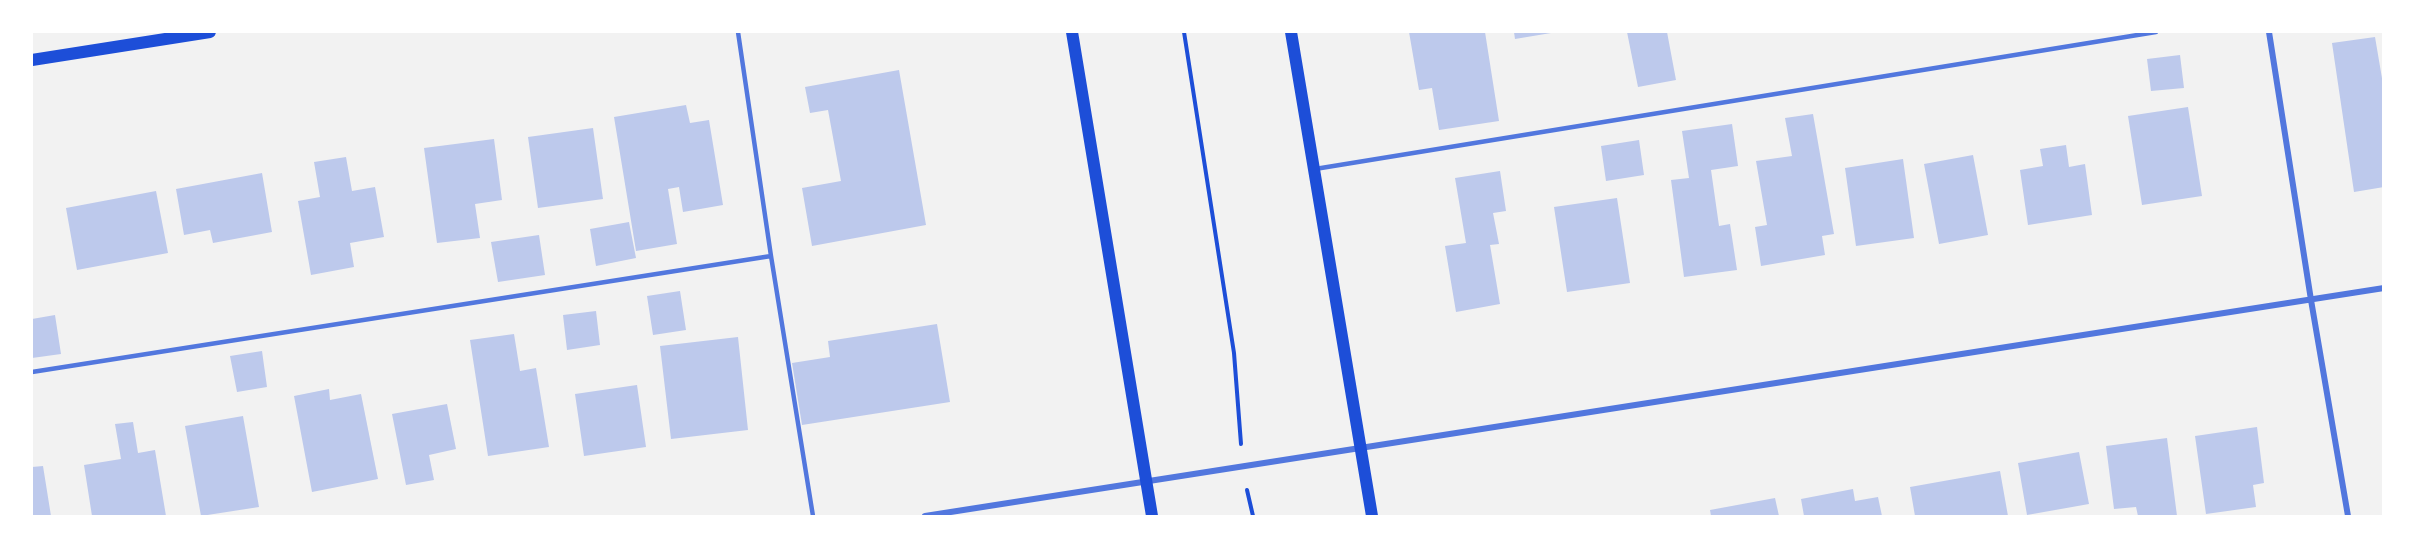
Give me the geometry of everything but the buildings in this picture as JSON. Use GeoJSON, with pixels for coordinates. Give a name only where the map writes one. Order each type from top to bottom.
{"type":"FeatureCollection","features":[{"type":"Feature","properties":{"kind":"main road"},"geometry":{"type":"LineString","coordinates":[[32,60],[210,32]]}},
{"type":"Feature","properties":{"kind":"main road"},"geometry":{"type":"LineString","coordinates":[[1072,32],[1152,516]]}},
{"type":"Feature","properties":{"kind":"main road"},"geometry":{"type":"LineString","coordinates":[[1291,32],[1371,516]]}},
{"type":"Feature","properties":{"kind":"main road"},"geometry":{"type":"LineString","coordinates":[[1299,32],[1300,78]]}},
{"type":"Feature","properties":{"kind":"street"},"geometry":{"type":"LineString","coordinates":[[2269,32],[2348,516]]}},
{"type":"Feature","properties":{"kind":"street"},"geometry":{"type":"LineString","coordinates":[[925,516],[2384,288]]}},
{"type":"Feature","properties":{"kind":"lane"},"geometry":{"type":"LineString","coordinates":[[738,32],[813,516]]}},
{"type":"Feature","properties":{"kind":"lane"},"geometry":{"type":"LineString","coordinates":[[1315,169],[2156,32]]}},
{"type":"Feature","properties":{"kind":"lane"},"geometry":{"type":"LineString","coordinates":[[32,372],[771,256]]}},
{"type":"Feature","properties":{"kind":"path"},"geometry":{"type":"LineString","coordinates":[[1184,32],[1234,353],[1242,465],[1253,516]]}}]}
